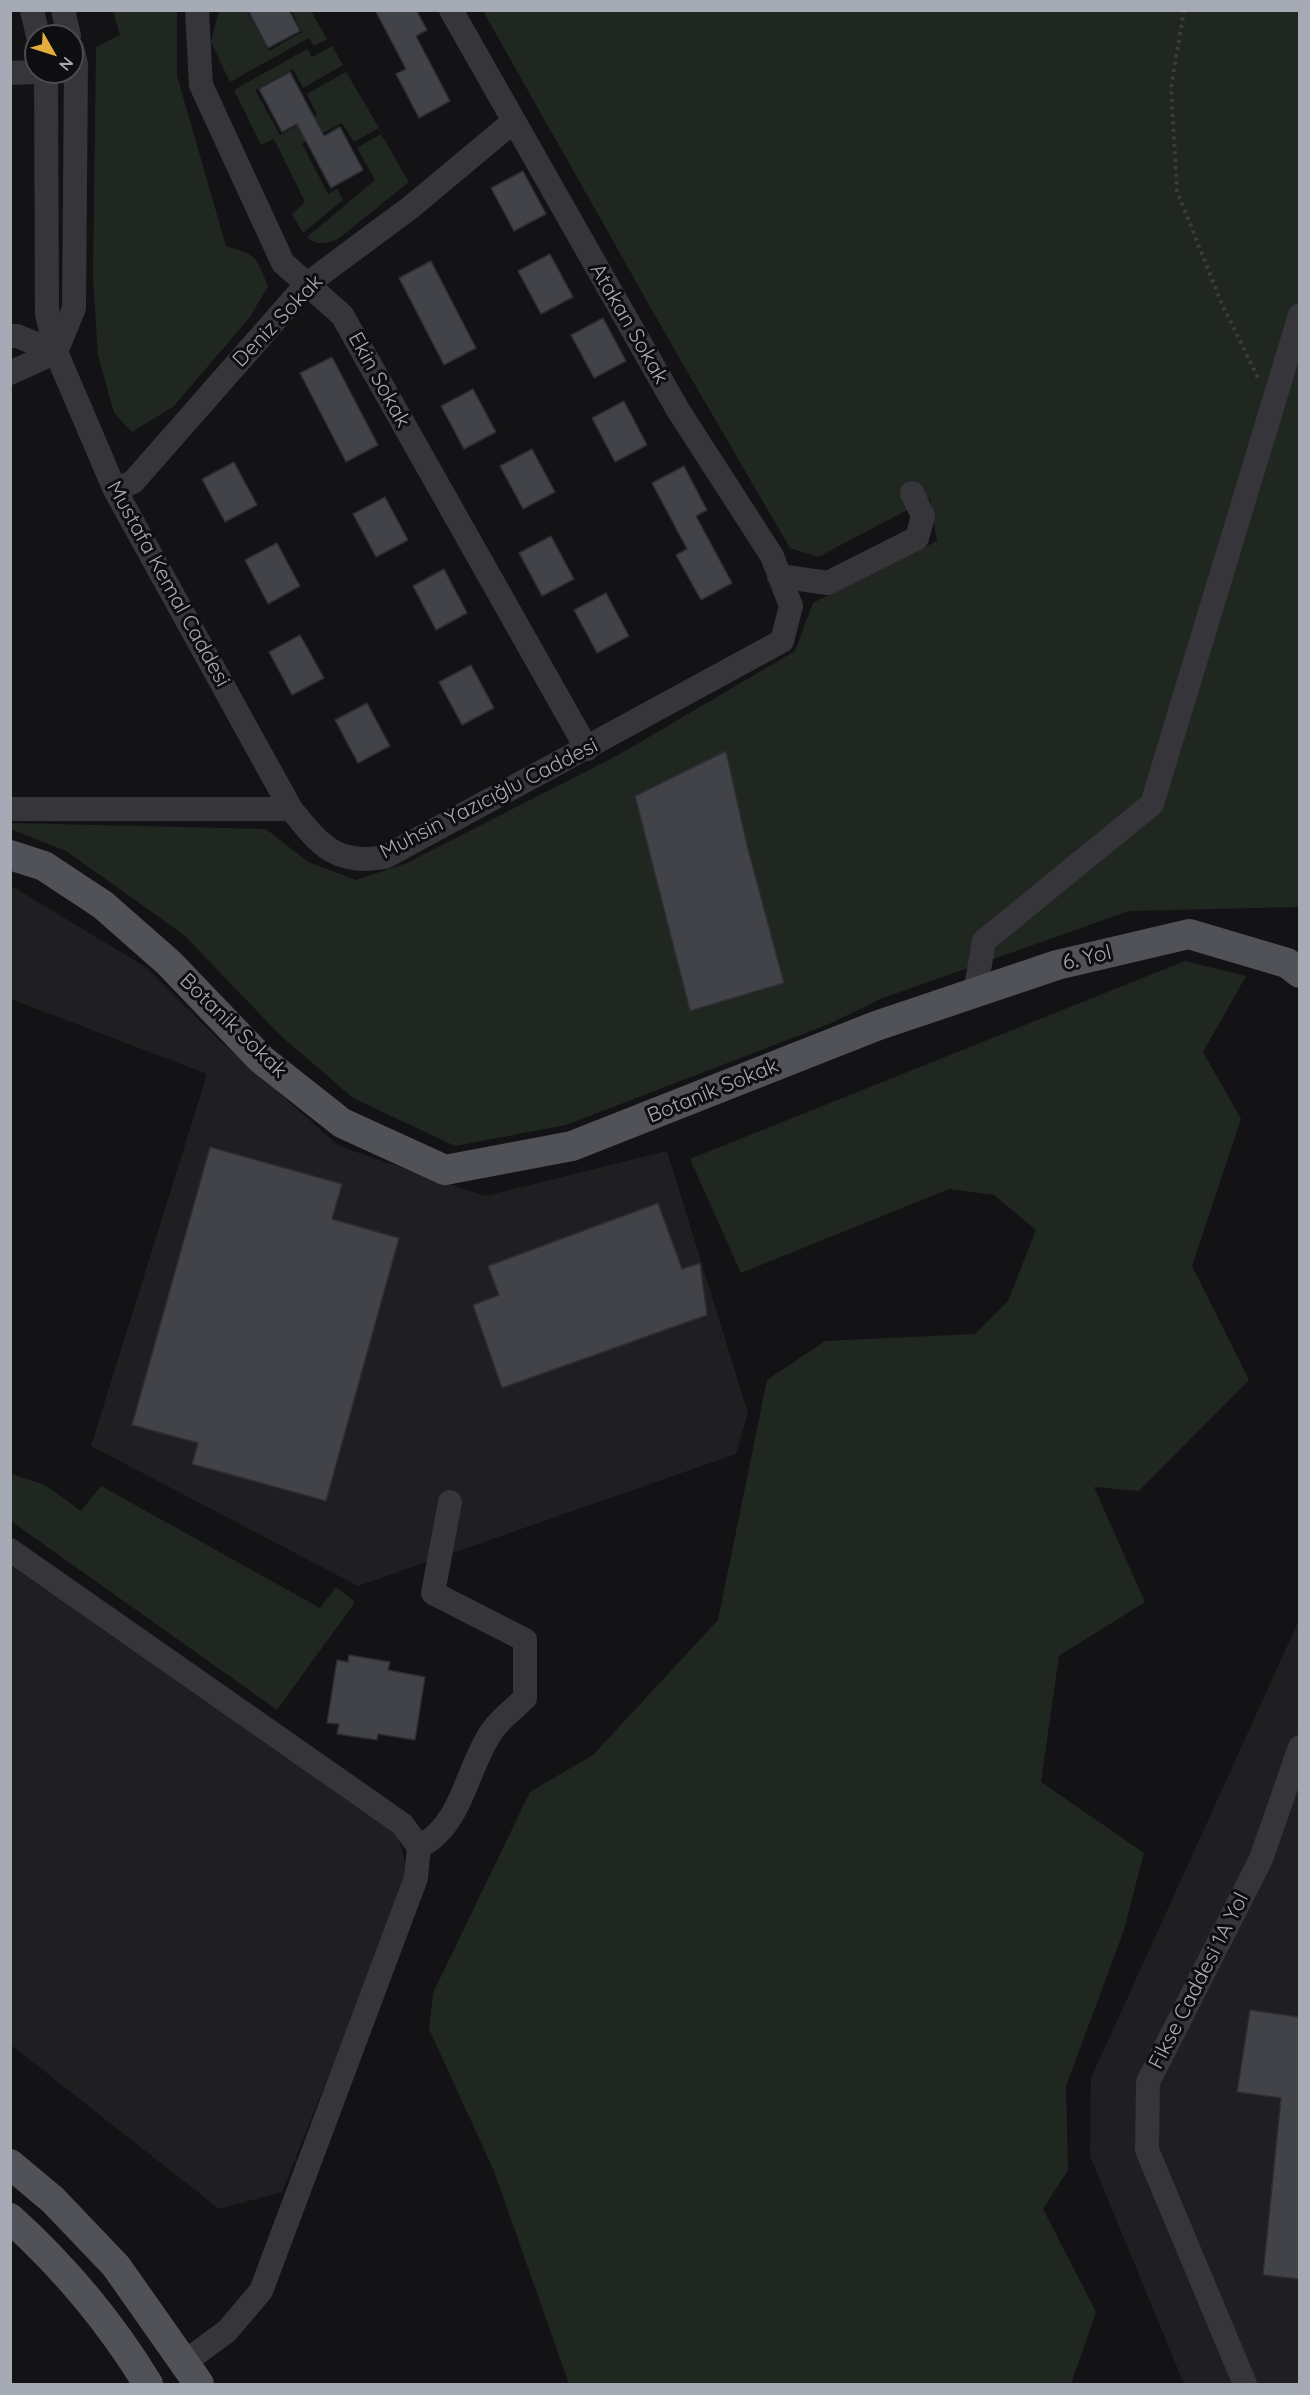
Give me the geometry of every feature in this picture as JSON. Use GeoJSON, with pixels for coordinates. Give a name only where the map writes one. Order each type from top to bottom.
{"type":"FeatureCollection","features":[{"type":"Feature","properties":{"kind":"main road","name":"Botanik Sokak"},"geometry":{"type":"LineString","coordinates":[[10,855],[44,866],[103,905],[169,963],[261,1059],[342,1123],[445,1170],[572,1146],[876,1026]]}},
{"type":"Feature","properties":{"kind":"main road","name":"6. Yol"},"geometry":{"type":"LineString","coordinates":[[876,1026],[1057,964],[1189,934],[1287,963],[1299,973]]}},
{"type":"Feature","properties":{"kind":"main road"},"geometry":{"type":"LineString","coordinates":[[10,2164],[53,2200],[116,2266],[192,2373]]}},
{"type":"Feature","properties":{"kind":"main road"},"geometry":{"type":"LineString","coordinates":[[10,2218],[39,2244],[94,2307],[148,2385]]}},
{"type":"Feature","properties":{"kind":"street","name":"Ekin Sokak"},"geometry":{"type":"LineString","coordinates":[[197,10],[201,85],[283,263],[342,315],[586,749]]}},
{"type":"Feature","properties":{"kind":"street","name":"Atakan Sokak"},"geometry":{"type":"LineString","coordinates":[[451,10],[678,410],[771,556],[790,606],[782,641]]}},
{"type":"Feature","properties":{"kind":"street","name":"Mustafa Kemal Caddesi"},"geometry":{"type":"LineString","coordinates":[[46,84],[47,314],[56,352],[115,490],[291,809]]}},
{"type":"Feature","properties":{"kind":"street"},"geometry":{"type":"LineString","coordinates":[[10,373],[56,352],[74,308],[73,84]]}},
{"type":"Feature","properties":{"kind":"street","name":"Deniz Sokak"},"geometry":{"type":"LineString","coordinates":[[115,490],[133,482],[306,285],[411,207],[514,121]]}},
{"type":"Feature","properties":{"kind":"street"},"geometry":{"type":"LineString","coordinates":[[975,993],[984,941],[1152,804],[1299,315]]}},
{"type":"Feature","properties":{"kind":"street"},"geometry":{"type":"LineString","coordinates":[[10,336],[17,336],[56,352]]}},
{"type":"Feature","properties":{"kind":"street"},"geometry":{"type":"LineString","coordinates":[[779,576],[828,583],[917,538],[923,516],[912,493]]}},
{"type":"Feature","properties":{"kind":"street","name":"Muhsin Yazıcığlu Caddesi"},"geometry":{"type":"LineString","coordinates":[[291,809],[312,835],[339,856],[365,861],[385,857],[782,641]]}},
{"type":"Feature","properties":{"kind":"street"},"geometry":{"type":"LineString","coordinates":[[10,809],[291,809]]}},
{"type":"Feature","properties":{"kind":"street"},"geometry":{"type":"LineString","coordinates":[[419,1847],[432,1840],[451,1818],[492,1731],[525,1698],[525,1640],[433,1593],[450,1502]]}},
{"type":"Feature","properties":{"kind":"street"},"geometry":{"type":"LineString","coordinates":[[10,1550],[402,1824],[419,1847],[416,1878],[261,2292],[192,2373]]}},
{"type":"Feature","properties":{"kind":"street","name":"Fikse Caddesi 1A Yol"},"geometry":{"type":"LineString","coordinates":[[1245,2385],[1147,2150],[1148,2082],[1261,1859],[1299,1747]]}},
{"type":"Feature","properties":{"kind":"path"},"geometry":{"type":"LineString","coordinates":[[1184,10],[1170,88],[1177,191],[1221,302],[1272,407]]}},
{"type":"Feature","properties":{"kind":"shaded area"},"geometry":{"type":"Polygon","coordinates":[[[219,10],[247,11],[269,51],[302,32],[292,12],[311,11],[327,39],[314,46],[309,38],[230,82],[211,42],[219,10]]]}},
{"type":"Feature","properties":{"kind":"shaded area"},"geometry":{"type":"Polygon","coordinates":[[[113,11],[177,11],[177,76],[226,246],[254,258],[268,286],[250,317],[173,407],[132,432],[114,413],[98,355],[93,276],[96,47],[120,35],[113,11]]]}},
{"type":"Feature","properties":{"kind":"shaded area"},"geometry":{"type":"Polygon","coordinates":[[[483,11],[1299,11],[1299,907],[1129,911],[883,998],[829,1024],[566,1125],[455,1146],[353,1098],[281,1036],[184,935],[66,851],[11,829],[10,823],[266,829],[308,862],[356,880],[407,863],[620,754],[795,651],[813,603],[937,541],[930,498],[818,557],[790,548],[673,347],[483,11]]]}},
{"type":"Feature","properties":{"kind":"shaded area"},"geometry":{"type":"Polygon","coordinates":[[[332,46],[343,65],[303,88],[293,69],[255,90],[280,135],[317,115],[307,94],[346,72],[379,128],[354,142],[342,123],[302,144],[328,194],[337,189],[343,200],[303,233],[292,214],[305,202],[274,139],[261,145],[234,90],[307,49],[312,57],[332,46]]]}},
{"type":"Feature","properties":{"kind":"shaded area"},"geometry":{"type":"Polygon","coordinates":[[[381,134],[409,182],[338,239],[322,243],[311,240],[307,237],[375,180],[357,148],[381,134]]]}},
{"type":"Feature","properties":{"kind":"shaded area"},"geometry":{"type":"Polygon","coordinates":[[[10,885],[147,968],[218,1039],[339,1146],[485,1196],[667,1151],[748,1413],[736,1454],[358,1586],[91,1446],[207,1074],[11,999],[10,885]]]}},
{"type":"Feature","properties":{"kind":"shaded area"},"geometry":{"type":"Polygon","coordinates":[[[1185,961],[1246,976],[1203,1052],[1241,1119],[1192,1266],[1249,1380],[1139,1491],[1094,1487],[1145,1602],[1059,1656],[1041,1782],[1144,1853],[1124,1930],[1066,2086],[1068,2170],[1043,2209],[1096,2312],[1071,2384],[569,2384],[494,2171],[429,2029],[433,1993],[530,1792],[593,1755],[718,1620],[767,1380],[825,1341],[975,1334],[1008,1301],[1036,1230],[994,1195],[949,1189],[741,1273],[690,1159],[1185,961]]]}},
{"type":"Feature","properties":{"kind":"shaded area"},"geometry":{"type":"Polygon","coordinates":[[[11,1474],[45,1485],[81,1511],[101,1486],[320,1608],[336,1587],[355,1602],[277,1710],[11,1521],[11,1474]]]}},
{"type":"Feature","properties":{"kind":"shaded area"},"geometry":{"type":"Polygon","coordinates":[[[10,1565],[398,1834],[408,1876],[282,2192],[219,2209],[11,2045],[10,1565]]]}},
{"type":"Feature","properties":{"kind":"shaded area"},"geometry":{"type":"Polygon","coordinates":[[[1299,1620],[1299,2384],[1184,2384],[1090,2156],[1091,2078],[1299,1620]]]}},
{"type":"Feature","properties":{"kind":"building"},"geometry":{"type":"Polygon","coordinates":[[[248,10],[289,10],[300,31],[268,48],[248,10]]]}},
{"type":"Feature","properties":{"kind":"building"},"geometry":{"type":"Polygon","coordinates":[[[375,10],[416,10],[427,30],[416,36],[450,101],[419,118],[396,74],[406,69],[375,10]]]}},
{"type":"Feature","properties":{"kind":"building"},"geometry":{"type":"Polygon","coordinates":[[[290,72],[324,136],[340,127],[363,170],[331,188],[297,124],[282,132],[259,89],[290,72]]]}},
{"type":"Feature","properties":{"kind":"building"},"geometry":{"type":"Polygon","coordinates":[[[523,171],[546,214],[514,231],[491,188],[523,171]]]}},
{"type":"Feature","properties":{"kind":"building"},"geometry":{"type":"Polygon","coordinates":[[[550,254],[573,297],[541,314],[518,271],[550,254]]]}},
{"type":"Feature","properties":{"kind":"building"},"geometry":{"type":"Polygon","coordinates":[[[431,261],[476,348],[444,365],[399,278],[431,261]]]}},
{"type":"Feature","properties":{"kind":"building"},"geometry":{"type":"Polygon","coordinates":[[[603,318],[626,361],[594,378],[571,335],[603,318]]]}},
{"type":"Feature","properties":{"kind":"building"},"geometry":{"type":"Polygon","coordinates":[[[332,357],[378,445],[346,462],[300,373],[332,357]]]}},
{"type":"Feature","properties":{"kind":"building"},"geometry":{"type":"Polygon","coordinates":[[[473,389],[496,432],[464,449],[441,406],[473,389]]]}},
{"type":"Feature","properties":{"kind":"building"},"geometry":{"type":"Polygon","coordinates":[[[624,401],[647,445],[615,462],[592,418],[624,401]]]}},
{"type":"Feature","properties":{"kind":"building"},"geometry":{"type":"Polygon","coordinates":[[[532,449],[555,492],[523,509],[500,466],[532,449]]]}},
{"type":"Feature","properties":{"kind":"building"},"geometry":{"type":"Polygon","coordinates":[[[234,462],[257,505],[225,522],[202,479],[234,462]]]}},
{"type":"Feature","properties":{"kind":"building"},"geometry":{"type":"Polygon","coordinates":[[[684,466],[707,510],[696,516],[732,583],[701,600],[676,555],[687,549],[652,483],[684,466]]]}},
{"type":"Feature","properties":{"kind":"building"},"geometry":{"type":"Polygon","coordinates":[[[385,497],[408,540],[376,557],[353,514],[385,497]]]}},
{"type":"Feature","properties":{"kind":"building"},"geometry":{"type":"Polygon","coordinates":[[[551,536],[574,579],[542,596],[519,553],[551,536]]]}},
{"type":"Feature","properties":{"kind":"building"},"geometry":{"type":"Polygon","coordinates":[[[277,543],[300,586],[268,604],[245,560],[277,543]]]}},
{"type":"Feature","properties":{"kind":"building"},"geometry":{"type":"Polygon","coordinates":[[[444,569],[467,613],[436,630],[413,586],[444,569]]]}},
{"type":"Feature","properties":{"kind":"building"},"geometry":{"type":"Polygon","coordinates":[[[606,593],[629,636],[597,653],[574,610],[606,593]]]}},
{"type":"Feature","properties":{"kind":"building"},"geometry":{"type":"Polygon","coordinates":[[[300,635],[324,678],[292,695],[269,652],[300,635]]]}},
{"type":"Feature","properties":{"kind":"building"},"geometry":{"type":"Polygon","coordinates":[[[471,665],[494,708],[462,725],[439,682],[471,665]]]}},
{"type":"Feature","properties":{"kind":"building"},"geometry":{"type":"Polygon","coordinates":[[[367,703],[390,746],[358,763],[335,720],[367,703]]]}},
{"type":"Feature","properties":{"kind":"building"},"geometry":{"type":"Polygon","coordinates":[[[726,751],[747,845],[784,983],[690,1011],[635,796],[726,751]]]}},
{"type":"Feature","properties":{"kind":"building"},"geometry":{"type":"Polygon","coordinates":[[[210,1147],[342,1184],[332,1219],[399,1238],[326,1501],[192,1464],[198,1443],[132,1425],[210,1147]]]}},
{"type":"Feature","properties":{"kind":"building"},"geometry":{"type":"Polygon","coordinates":[[[658,1203],[682,1269],[700,1263],[707,1315],[502,1388],[473,1305],[499,1295],[488,1266],[658,1203]]]}},
{"type":"Feature","properties":{"kind":"building"},"geometry":{"type":"Polygon","coordinates":[[[349,1655],[390,1662],[388,1670],[425,1677],[415,1740],[378,1734],[377,1740],[337,1734],[339,1724],[327,1723],[337,1660],[348,1662],[349,1655]]]}},
{"type":"Feature","properties":{"kind":"building"},"geometry":{"type":"Polygon","coordinates":[[[1250,2010],[1299,2017],[1299,2279],[1263,2275],[1281,2098],[1237,2092],[1250,2010]]]}}]}
